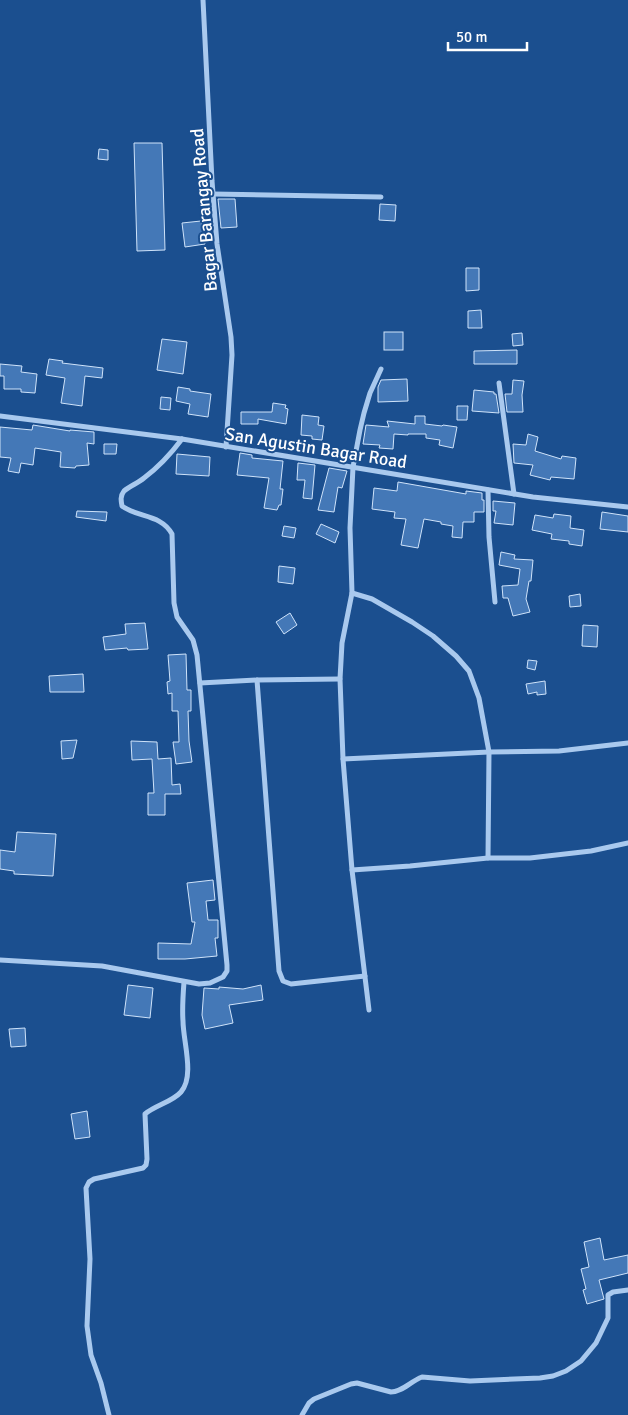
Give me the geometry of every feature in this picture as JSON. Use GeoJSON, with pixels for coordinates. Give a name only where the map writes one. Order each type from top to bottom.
{"type":"FeatureCollection","features":[{"type":"Feature","properties":{"kind":"street","name":"Bagar Barangay Road"},"geometry":{"type":"LineString","coordinates":[[203,0],[217,244],[232,354],[226,447]]}},
{"type":"Feature","properties":{"kind":"street"},"geometry":{"type":"LineString","coordinates":[[213,194],[381,197]]}},
{"type":"Feature","properties":{"kind":"street"},"geometry":{"type":"LineString","coordinates":[[369,1010],[352,870],[343,759],[340,679],[342,643],[352,593],[350,528],[354,467],[364,413],[381,368]]}},
{"type":"Feature","properties":{"kind":"street"},"geometry":{"type":"LineString","coordinates":[[499,383],[514,494]]}},
{"type":"Feature","properties":{"kind":"street","name":"San Agustin Bagar Road"},"geometry":{"type":"LineString","coordinates":[[0,416],[182,439],[514,494],[628,507]]}},
{"type":"Feature","properties":{"kind":"street"},"geometry":{"type":"LineString","coordinates":[[0,960],[102,966],[199,984],[217,981],[224,977],[227,971],[196,647],[177,617],[174,603],[172,534],[160,521],[128,510],[122,506],[121,500],[125,491],[163,463],[182,439]]}},
{"type":"Feature","properties":{"kind":"street"},"geometry":{"type":"LineString","coordinates":[[488,490],[489,537],[495,602]]}},
{"type":"Feature","properties":{"kind":"street"},"geometry":{"type":"LineString","coordinates":[[352,593],[372,599],[412,622],[433,636],[456,656],[469,671],[480,698],[489,752],[488,858]]}},
{"type":"Feature","properties":{"kind":"street"},"geometry":{"type":"LineString","coordinates":[[200,683],[340,679]]}},
{"type":"Feature","properties":{"kind":"street"},"geometry":{"type":"LineString","coordinates":[[257,680],[279,971],[283,981],[291,984],[365,976]]}},
{"type":"Feature","properties":{"kind":"street"},"geometry":{"type":"LineString","coordinates":[[343,759],[489,752],[559,751],[628,743]]}},
{"type":"Feature","properties":{"kind":"street"},"geometry":{"type":"LineString","coordinates":[[352,870],[488,858],[530,858],[591,851],[628,843]]}},
{"type":"Feature","properties":{"kind":"street"},"geometry":{"type":"LineString","coordinates":[[108,1415],[101,1383],[91,1355],[87,1326],[90,1259],[86,1188],[89,1182],[94,1179],[143,1168],[146,1165],[145,1114],[179,1094],[188,1082],[182,1020],[184,982]]}},
{"type":"Feature","properties":{"kind":"street"},"geometry":{"type":"LineString","coordinates":[[302,1415],[309,1403],[314,1399],[351,1384],[358,1383],[396,1392],[415,1379],[422,1377],[470,1381],[553,1376],[566,1371],[581,1361],[596,1343],[608,1318],[608,1295],[628,1290]]}},
{"type":"Feature","properties":{"kind":"building"},"geometry":{"type":"Polygon","coordinates":[[[134,143],[162,143],[165,250],[137,251],[134,143]]]}},
{"type":"Feature","properties":{"kind":"building"},"geometry":{"type":"Polygon","coordinates":[[[99,149],[108,150],[108,160],[98,159],[99,149]]]}},
{"type":"Feature","properties":{"kind":"building"},"geometry":{"type":"Polygon","coordinates":[[[218,199],[235,199],[237,227],[221,228],[218,199]]]}},
{"type":"Feature","properties":{"kind":"building"},"geometry":{"type":"Polygon","coordinates":[[[380,204],[396,205],[395,221],[379,220],[380,204]]]}},
{"type":"Feature","properties":{"kind":"building"},"geometry":{"type":"Polygon","coordinates":[[[201,221],[205,244],[185,247],[182,223],[201,221]]]}},
{"type":"Feature","properties":{"kind":"building"},"geometry":{"type":"Polygon","coordinates":[[[466,268],[479,268],[479,290],[466,291],[466,268]]]}},
{"type":"Feature","properties":{"kind":"building"},"geometry":{"type":"Polygon","coordinates":[[[481,310],[482,328],[468,328],[468,311],[481,310]]]}},
{"type":"Feature","properties":{"kind":"building"},"geometry":{"type":"Polygon","coordinates":[[[384,332],[403,332],[403,350],[384,350],[384,332]]]}},
{"type":"Feature","properties":{"kind":"building"},"geometry":{"type":"Polygon","coordinates":[[[522,333],[523,345],[513,346],[512,334],[522,333]]]}},
{"type":"Feature","properties":{"kind":"building"},"geometry":{"type":"Polygon","coordinates":[[[162,339],[187,342],[183,374],[157,370],[162,339]]]}},
{"type":"Feature","properties":{"kind":"building"},"geometry":{"type":"Polygon","coordinates":[[[517,350],[517,364],[474,364],[474,351],[517,350]]]}},
{"type":"Feature","properties":{"kind":"building"},"geometry":{"type":"Polygon","coordinates":[[[49,359],[63,361],[62,363],[103,368],[102,378],[85,376],[82,406],[61,403],[65,378],[46,375],[49,359]]]}},
{"type":"Feature","properties":{"kind":"building"},"geometry":{"type":"Polygon","coordinates":[[[0,364],[22,366],[21,372],[37,374],[35,393],[21,392],[21,389],[4,389],[4,376],[0,376],[0,364]]]}},
{"type":"Feature","properties":{"kind":"building"},"geometry":{"type":"Polygon","coordinates":[[[407,379],[408,401],[378,402],[378,387],[381,380],[407,379]]]}},
{"type":"Feature","properties":{"kind":"building"},"geometry":{"type":"Polygon","coordinates":[[[513,380],[524,381],[522,395],[523,412],[507,412],[505,394],[512,394],[513,380]]]}},
{"type":"Feature","properties":{"kind":"building"},"geometry":{"type":"Polygon","coordinates":[[[178,387],[211,394],[208,417],[188,414],[190,404],[176,401],[178,387]]]}},
{"type":"Feature","properties":{"kind":"building"},"geometry":{"type":"Polygon","coordinates":[[[474,390],[494,392],[499,413],[472,411],[474,390]]]}},
{"type":"Feature","properties":{"kind":"building"},"geometry":{"type":"Polygon","coordinates":[[[161,397],[171,398],[170,410],[160,409],[161,397]]]}},
{"type":"Feature","properties":{"kind":"building"},"geometry":{"type":"Polygon","coordinates":[[[273,403],[286,405],[285,408],[288,409],[286,424],[258,419],[258,424],[241,424],[241,412],[272,412],[273,403]]]}},
{"type":"Feature","properties":{"kind":"building"},"geometry":{"type":"Polygon","coordinates":[[[457,406],[468,406],[467,420],[457,420],[457,406]]]}},
{"type":"Feature","properties":{"kind":"building"},"geometry":{"type":"Polygon","coordinates":[[[302,415],[319,417],[318,425],[324,426],[322,440],[312,439],[312,436],[301,435],[302,415]]]}},
{"type":"Feature","properties":{"kind":"building"},"geometry":{"type":"Polygon","coordinates":[[[415,416],[425,416],[425,424],[457,427],[453,448],[439,445],[440,440],[426,438],[426,434],[394,434],[393,449],[379,448],[380,445],[363,444],[366,425],[389,427],[387,421],[415,424],[415,416]]]}},
{"type":"Feature","properties":{"kind":"building"},"geometry":{"type":"Polygon","coordinates":[[[33,425],[70,431],[94,432],[94,444],[87,443],[89,465],[76,466],[75,468],[60,467],[61,452],[35,448],[33,465],[21,463],[19,473],[8,471],[11,458],[0,457],[0,427],[32,430],[33,425]]]}},
{"type":"Feature","properties":{"kind":"building"},"geometry":{"type":"Polygon","coordinates":[[[528,434],[538,437],[535,451],[561,459],[562,456],[576,458],[574,479],[551,477],[550,480],[530,475],[533,465],[514,463],[513,444],[526,445],[528,434]]]}},
{"type":"Feature","properties":{"kind":"building"},"geometry":{"type":"Polygon","coordinates":[[[104,444],[117,444],[116,454],[104,454],[104,444]]]}},
{"type":"Feature","properties":{"kind":"building"},"geometry":{"type":"Polygon","coordinates":[[[240,453],[252,455],[252,458],[283,461],[280,489],[283,489],[281,505],[279,505],[277,510],[264,508],[269,478],[237,475],[240,453]]]}},
{"type":"Feature","properties":{"kind":"building"},"geometry":{"type":"Polygon","coordinates":[[[177,454],[210,457],[209,476],[176,474],[177,454]]]}},
{"type":"Feature","properties":{"kind":"building"},"geometry":{"type":"Polygon","coordinates":[[[298,463],[315,465],[312,499],[303,498],[305,480],[297,480],[298,463]]]}},
{"type":"Feature","properties":{"kind":"building"},"geometry":{"type":"Polygon","coordinates":[[[329,468],[347,471],[342,488],[338,487],[334,512],[318,510],[329,468]]]}},
{"type":"Feature","properties":{"kind":"building"},"geometry":{"type":"Polygon","coordinates":[[[398,482],[466,494],[466,491],[482,493],[484,512],[474,512],[474,522],[463,522],[462,538],[452,537],[453,526],[424,519],[418,548],[401,545],[406,519],[394,518],[395,512],[372,509],[374,488],[397,491],[398,482]]]}},
{"type":"Feature","properties":{"kind":"building"},"geometry":{"type":"Polygon","coordinates":[[[493,501],[515,503],[513,525],[494,523],[496,511],[493,511],[493,501]]]}},
{"type":"Feature","properties":{"kind":"building"},"geometry":{"type":"Polygon","coordinates":[[[77,511],[107,512],[106,521],[76,517],[77,511]]]}},
{"type":"Feature","properties":{"kind":"building"},"geometry":{"type":"Polygon","coordinates":[[[602,512],[628,516],[628,532],[600,529],[602,512]]]}},
{"type":"Feature","properties":{"kind":"building"},"geometry":{"type":"Polygon","coordinates":[[[554,514],[571,516],[570,528],[584,530],[582,546],[569,544],[569,541],[551,539],[552,534],[532,530],[535,515],[553,518],[554,514]]]}},
{"type":"Feature","properties":{"kind":"building"},"geometry":{"type":"Polygon","coordinates":[[[321,524],[339,532],[335,543],[316,534],[321,524]]]}},
{"type":"Feature","properties":{"kind":"building"},"geometry":{"type":"Polygon","coordinates":[[[284,526],[296,528],[294,538],[282,536],[284,526]]]}},
{"type":"Feature","properties":{"kind":"building"},"geometry":{"type":"Polygon","coordinates":[[[501,552],[515,555],[514,559],[533,560],[531,581],[529,581],[526,599],[530,612],[513,616],[508,598],[503,598],[502,586],[518,585],[520,569],[499,565],[501,552]]]}},
{"type":"Feature","properties":{"kind":"building"},"geometry":{"type":"Polygon","coordinates":[[[279,566],[295,568],[293,584],[278,582],[279,566]]]}},
{"type":"Feature","properties":{"kind":"building"},"geometry":{"type":"Polygon","coordinates":[[[580,594],[581,606],[570,607],[569,596],[580,594]]]}},
{"type":"Feature","properties":{"kind":"building"},"geometry":{"type":"Polygon","coordinates":[[[290,613],[297,625],[284,634],[276,622],[290,613]]]}},
{"type":"Feature","properties":{"kind":"building"},"geometry":{"type":"Polygon","coordinates":[[[145,623],[148,649],[105,650],[103,637],[126,634],[125,624],[145,623]]]}},
{"type":"Feature","properties":{"kind":"building"},"geometry":{"type":"Polygon","coordinates":[[[583,625],[598,626],[597,647],[582,646],[583,625]]]}},
{"type":"Feature","properties":{"kind":"building"},"geometry":{"type":"Polygon","coordinates":[[[186,654],[187,690],[191,690],[191,711],[188,711],[192,762],[176,764],[173,742],[179,742],[178,711],[172,711],[172,693],[168,694],[167,682],[170,681],[168,655],[186,654]]]}},
{"type":"Feature","properties":{"kind":"building"},"geometry":{"type":"Polygon","coordinates":[[[528,660],[537,661],[535,670],[527,668],[528,660]]]}},
{"type":"Feature","properties":{"kind":"building"},"geometry":{"type":"Polygon","coordinates":[[[83,674],[84,692],[50,692],[49,676],[83,674]]]}},
{"type":"Feature","properties":{"kind":"building"},"geometry":{"type":"Polygon","coordinates":[[[545,681],[546,694],[537,695],[537,692],[528,694],[526,684],[545,681]]]}},
{"type":"Feature","properties":{"kind":"building"},"geometry":{"type":"Polygon","coordinates":[[[77,740],[73,758],[62,759],[61,741],[77,740]]]}},
{"type":"Feature","properties":{"kind":"building"},"geometry":{"type":"Polygon","coordinates":[[[131,741],[157,742],[158,759],[171,758],[172,785],[180,784],[181,794],[165,794],[165,815],[148,815],[148,793],[154,793],[152,759],[132,760],[131,741]]]}},
{"type":"Feature","properties":{"kind":"building"},"geometry":{"type":"Polygon","coordinates":[[[17,832],[56,834],[53,876],[14,874],[14,871],[0,869],[0,850],[15,852],[17,832]]]}},
{"type":"Feature","properties":{"kind":"building"},"geometry":{"type":"Polygon","coordinates":[[[213,880],[215,900],[206,901],[208,920],[218,920],[218,938],[215,938],[217,956],[158,959],[158,943],[191,944],[195,922],[192,922],[187,883],[213,880]]]}},
{"type":"Feature","properties":{"kind":"building"},"geometry":{"type":"Polygon","coordinates":[[[128,985],[153,988],[150,1018],[124,1015],[128,985]]]}},
{"type":"Feature","properties":{"kind":"building"},"geometry":{"type":"Polygon","coordinates":[[[261,985],[263,1000],[229,1005],[233,1023],[205,1029],[202,1015],[204,988],[243,989],[261,985]]]}},
{"type":"Feature","properties":{"kind":"building"},"geometry":{"type":"Polygon","coordinates":[[[25,1028],[26,1046],[11,1047],[9,1029],[25,1028]]]}},
{"type":"Feature","properties":{"kind":"building"},"geometry":{"type":"Polygon","coordinates":[[[87,1111],[90,1137],[75,1139],[71,1114],[87,1111]]]}},
{"type":"Feature","properties":{"kind":"building"},"geometry":{"type":"Polygon","coordinates":[[[600,1238],[604,1260],[628,1255],[628,1273],[599,1280],[604,1299],[587,1304],[583,1290],[586,1289],[581,1269],[589,1267],[584,1242],[600,1238]]]}}]}
